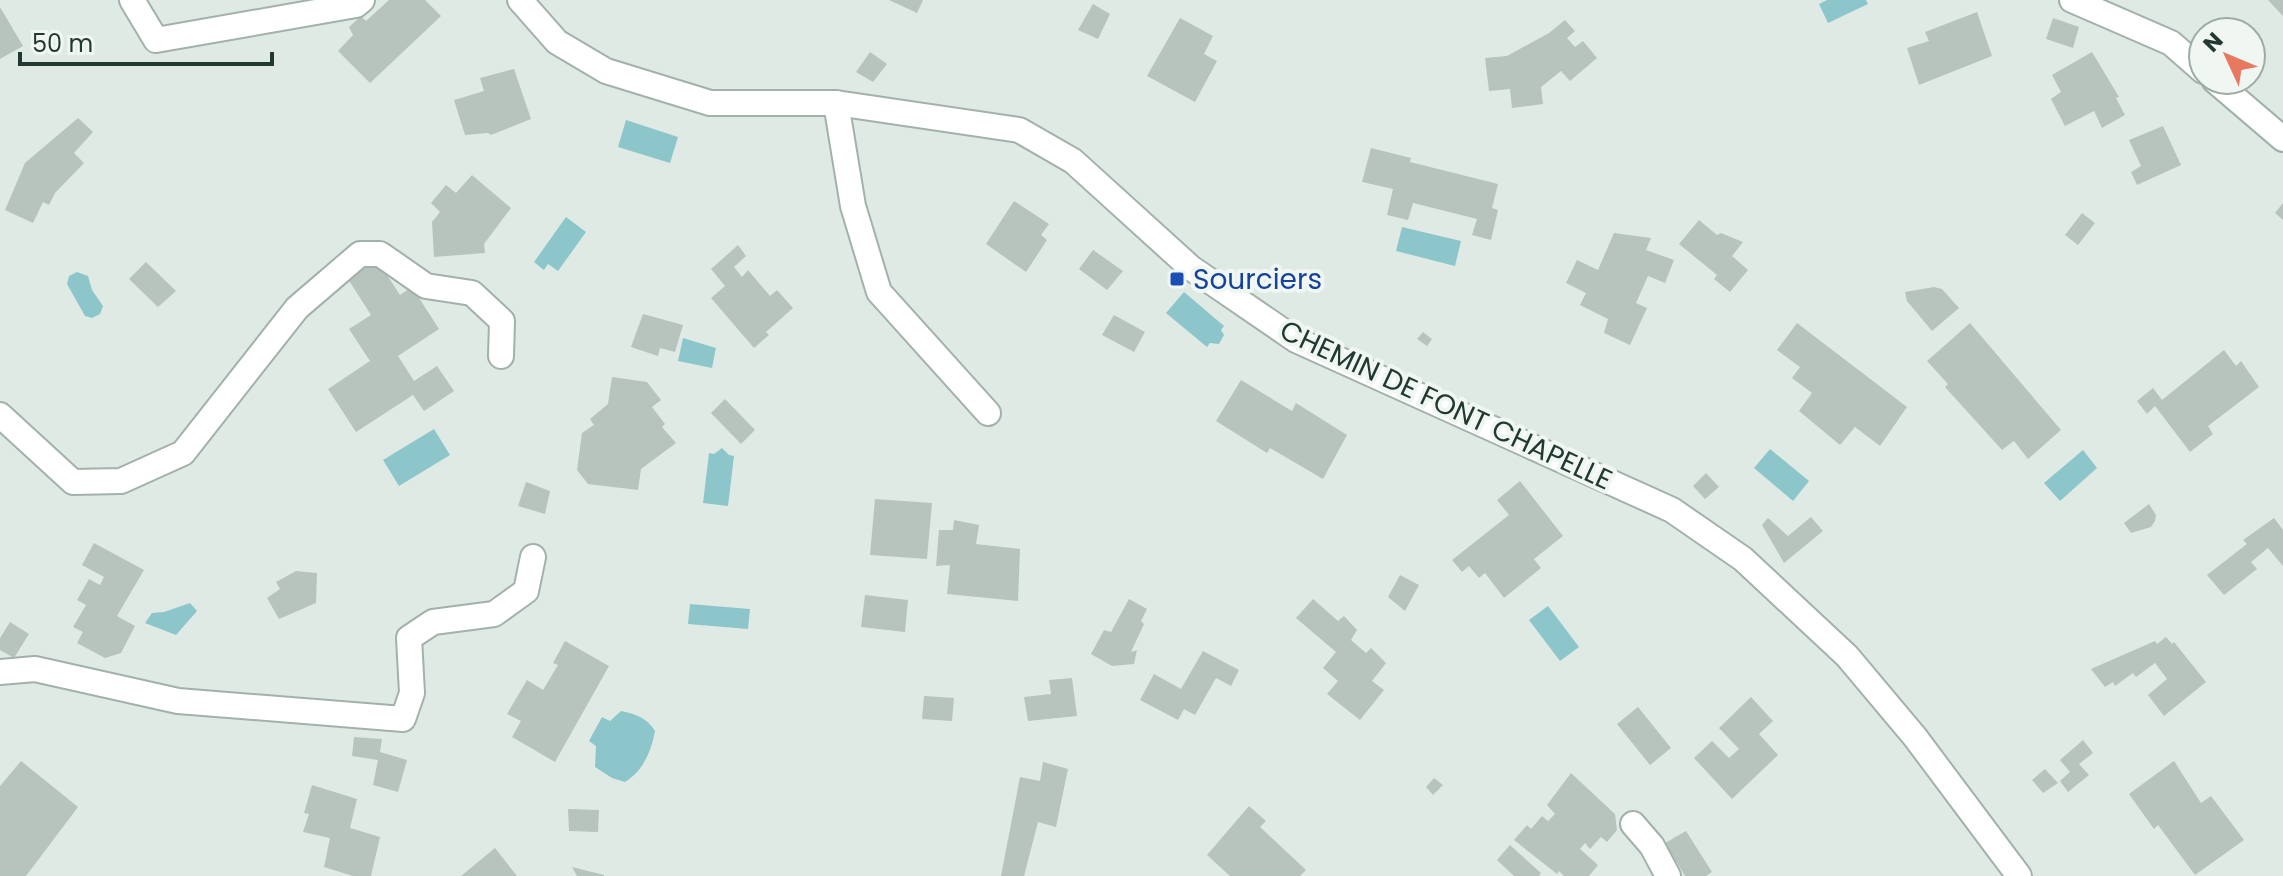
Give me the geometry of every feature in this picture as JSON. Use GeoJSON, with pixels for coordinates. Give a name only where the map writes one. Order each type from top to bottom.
{"type":"FeatureCollection","features":[{"type":"Feature","properties":{"kind":"street"},"geometry":{"type":"LineString","coordinates":[[132,0],[156,40],[356,5],[362,0]]}},
{"type":"Feature","properties":{"kind":"street","name":"CHEMIN DE FONT CHAPELLE"},"geometry":{"type":"LineString","coordinates":[[520,0],[557,42],[606,71],[710,103],[836,103],[1019,130],[1073,161],[1191,268],[1296,340],[1672,510],[1743,559],[1847,656],[1915,737],[2019,876]]}},
{"type":"Feature","properties":{"kind":"street"},"geometry":{"type":"LineString","coordinates":[[2072,0],[2171,43],[2187,57]]}},
{"type":"Feature","properties":{"kind":"street"},"geometry":{"type":"LineString","coordinates":[[2233,96],[2283,139]]}},
{"type":"Feature","properties":{"kind":"street"},"geometry":{"type":"LineString","coordinates":[[836,103],[853,206],[879,292],[988,413]]}},
{"type":"Feature","properties":{"kind":"street"},"geometry":{"type":"LineString","coordinates":[[0,415],[73,482],[121,481],[183,453],[297,308],[360,254],[380,254],[426,286],[472,293],[502,321],[501,356]]}},
{"type":"Feature","properties":{"kind":"street"},"geometry":{"type":"LineString","coordinates":[[0,672],[35,669],[178,701],[403,719],[412,693],[409,638],[433,622],[494,614],[526,591],[533,557]]}},
{"type":"Feature","properties":{"kind":"street"},"geometry":{"type":"LineString","coordinates":[[1633,824],[1652,846],[1668,876]]}},
{"type":"Feature","properties":{"kind":"water"},"geometry":{"type":"Polygon","coordinates":[[[1827,0],[1866,0],[1868,4],[1828,23],[1819,4],[1827,0]]]}},
{"type":"Feature","properties":{"kind":"water"},"geometry":{"type":"Polygon","coordinates":[[[626,120],[678,137],[670,163],[618,147],[626,120]]]}},
{"type":"Feature","properties":{"kind":"water"},"geometry":{"type":"Polygon","coordinates":[[[566,217],[586,232],[558,271],[548,264],[544,270],[534,262],[566,217]]]}},
{"type":"Feature","properties":{"kind":"water"},"geometry":{"type":"Polygon","coordinates":[[[1402,227],[1461,241],[1455,266],[1396,251],[1402,227]]]}},
{"type":"Feature","properties":{"kind":"water"},"geometry":{"type":"Polygon","coordinates":[[[77,272],[88,276],[92,290],[103,306],[100,314],[92,318],[85,316],[67,284],[69,276],[77,272]]]}},
{"type":"Feature","properties":{"kind":"water"},"geometry":{"type":"Polygon","coordinates":[[[1184,292],[1224,326],[1221,330],[1224,335],[1219,344],[1210,343],[1207,347],[1166,313],[1184,292]]]}},
{"type":"Feature","properties":{"kind":"water"},"geometry":{"type":"Polygon","coordinates":[[[683,338],[716,348],[712,368],[678,361],[683,338]]]}},
{"type":"Feature","properties":{"kind":"water"},"geometry":{"type":"Polygon","coordinates":[[[434,429],[450,455],[399,486],[383,460],[434,429]]]}},
{"type":"Feature","properties":{"kind":"water"},"geometry":{"type":"Polygon","coordinates":[[[722,448],[734,456],[728,506],[703,503],[709,453],[714,454],[722,448]]]}},
{"type":"Feature","properties":{"kind":"water"},"geometry":{"type":"Polygon","coordinates":[[[1770,449],[1809,481],[1793,501],[1754,468],[1770,449]]]}},
{"type":"Feature","properties":{"kind":"water"},"geometry":{"type":"Polygon","coordinates":[[[2083,450],[2097,468],[2060,501],[2044,483],[2083,450]]]}},
{"type":"Feature","properties":{"kind":"water"},"geometry":{"type":"Polygon","coordinates":[[[190,603],[197,611],[176,635],[145,623],[152,613],[190,603]]]}},
{"type":"Feature","properties":{"kind":"water"},"geometry":{"type":"Polygon","coordinates":[[[690,604],[750,609],[748,629],[688,624],[690,604]]]}},
{"type":"Feature","properties":{"kind":"water"},"geometry":{"type":"Polygon","coordinates":[[[1548,606],[1579,647],[1560,661],[1529,620],[1548,606]]]}},
{"type":"Feature","properties":{"kind":"water"},"geometry":{"type":"Polygon","coordinates":[[[621,711],[641,717],[655,731],[645,760],[625,782],[595,767],[596,746],[589,741],[602,717],[610,721],[621,711]]]}},
{"type":"Feature","properties":{"kind":"building"},"geometry":{"type":"Polygon","coordinates":[[[389,0],[425,0],[441,16],[370,83],[338,51],[353,35],[349,27],[361,16],[366,21],[389,0]]]}},
{"type":"Feature","properties":{"kind":"building"},"geometry":{"type":"Polygon","coordinates":[[[889,0],[923,0],[917,13],[889,0]]]}},
{"type":"Feature","properties":{"kind":"building"},"geometry":{"type":"Polygon","coordinates":[[[2268,0],[2283,0],[2283,16],[2268,0]]]}},
{"type":"Feature","properties":{"kind":"building"},"geometry":{"type":"Polygon","coordinates":[[[1093,4],[1110,14],[1098,39],[1078,30],[1093,4]]]}},
{"type":"Feature","properties":{"kind":"building"},"geometry":{"type":"Polygon","coordinates":[[[0,7],[23,46],[0,59],[0,7]]]}},
{"type":"Feature","properties":{"kind":"building"},"geometry":{"type":"Polygon","coordinates":[[[1977,12],[1992,56],[1919,85],[1907,48],[1929,41],[1925,32],[1977,12]]]}},
{"type":"Feature","properties":{"kind":"building"},"geometry":{"type":"Polygon","coordinates":[[[1180,18],[1213,36],[1204,54],[1217,61],[1195,102],[1147,76],[1180,18]]]}},
{"type":"Feature","properties":{"kind":"building"},"geometry":{"type":"Polygon","coordinates":[[[2053,18],[2079,27],[2073,48],[2046,39],[2053,18]]]}},
{"type":"Feature","properties":{"kind":"building"},"geometry":{"type":"Polygon","coordinates":[[[1565,20],[1575,31],[1567,38],[1575,47],[1583,41],[1597,58],[1570,81],[1561,71],[1541,87],[1543,104],[1512,108],[1510,89],[1489,91],[1485,58],[1507,56],[1549,33],[1565,20]]]}},
{"type":"Feature","properties":{"kind":"building"},"geometry":{"type":"Polygon","coordinates":[[[870,52],[887,64],[873,82],[856,72],[870,52]]]}},
{"type":"Feature","properties":{"kind":"building"},"geometry":{"type":"Polygon","coordinates":[[[2092,52],[2119,97],[2116,98],[2125,115],[2102,128],[2094,111],[2065,126],[2051,99],[2061,92],[2052,75],[2092,52]]]}},
{"type":"Feature","properties":{"kind":"building"},"geometry":{"type":"Polygon","coordinates":[[[514,69],[531,119],[491,135],[465,135],[454,100],[484,91],[480,78],[514,69]]]}},
{"type":"Feature","properties":{"kind":"building"},"geometry":{"type":"Polygon","coordinates":[[[78,118],[93,132],[74,153],[84,163],[55,193],[49,205],[43,202],[33,223],[5,210],[25,163],[78,118]]]}},
{"type":"Feature","properties":{"kind":"building"},"geometry":{"type":"Polygon","coordinates":[[[2163,126],[2181,165],[2137,185],[2131,172],[2141,166],[2129,140],[2163,126]]]}},
{"type":"Feature","properties":{"kind":"building"},"geometry":{"type":"Polygon","coordinates":[[[1371,148],[1411,158],[1410,162],[1498,184],[1492,208],[1498,210],[1491,240],[1472,235],[1477,219],[1413,203],[1408,220],[1387,215],[1393,189],[1362,182],[1371,148]]]}},
{"type":"Feature","properties":{"kind":"building"},"geometry":{"type":"Polygon","coordinates":[[[472,175],[511,208],[484,244],[485,253],[434,257],[432,222],[440,212],[431,203],[446,185],[456,193],[472,175]]]}},
{"type":"Feature","properties":{"kind":"building"},"geometry":{"type":"Polygon","coordinates":[[[1014,201],[1049,224],[1041,235],[1047,240],[1026,272],[986,244],[1014,201]]]}},
{"type":"Feature","properties":{"kind":"building"},"geometry":{"type":"Polygon","coordinates":[[[2283,203],[2283,220],[2275,213],[2283,203]]]}},
{"type":"Feature","properties":{"kind":"building"},"geometry":{"type":"Polygon","coordinates":[[[2082,213],[2095,223],[2078,245],[2065,235],[2082,213]]]}},
{"type":"Feature","properties":{"kind":"building"},"geometry":{"type":"Polygon","coordinates":[[[1699,220],[1717,235],[1721,233],[1743,242],[1732,256],[1748,270],[1730,292],[1714,279],[1717,275],[1679,244],[1699,220]]]}},
{"type":"Feature","properties":{"kind":"building"},"geometry":{"type":"Polygon","coordinates":[[[1614,233],[1651,238],[1646,250],[1674,260],[1665,283],[1648,276],[1636,303],[1647,308],[1630,345],[1604,333],[1608,319],[1580,305],[1586,293],[1566,283],[1577,260],[1598,270],[1614,233]]]}},
{"type":"Feature","properties":{"kind":"building"},"geometry":{"type":"Polygon","coordinates":[[[738,245],[746,256],[734,267],[742,277],[748,270],[770,296],[777,290],[793,308],[766,332],[769,335],[754,348],[711,298],[725,286],[711,269],[738,245]]]}},
{"type":"Feature","properties":{"kind":"building"},"geometry":{"type":"Polygon","coordinates":[[[1093,250],[1123,271],[1107,290],[1079,269],[1093,250]]]}},
{"type":"Feature","properties":{"kind":"building"},"geometry":{"type":"Polygon","coordinates":[[[377,260],[400,295],[412,287],[439,329],[398,356],[414,381],[437,366],[454,391],[424,411],[413,395],[356,432],[328,389],[370,361],[349,329],[371,315],[348,279],[377,260]]]}},
{"type":"Feature","properties":{"kind":"building"},"geometry":{"type":"Polygon","coordinates":[[[146,262],[176,291],[158,307],[129,279],[146,262]]]}},
{"type":"Feature","properties":{"kind":"building"},"geometry":{"type":"Polygon","coordinates":[[[1934,287],[1942,289],[1959,308],[1932,331],[1907,301],[1905,292],[1934,287]]]}},
{"type":"Feature","properties":{"kind":"building"},"geometry":{"type":"Polygon","coordinates":[[[643,314],[683,325],[675,352],[660,348],[658,356],[631,347],[643,314]]]}},
{"type":"Feature","properties":{"kind":"building"},"geometry":{"type":"Polygon","coordinates":[[[1114,315],[1145,332],[1134,352],[1102,335],[1114,315]]]}},
{"type":"Feature","properties":{"kind":"building"},"geometry":{"type":"Polygon","coordinates":[[[1797,323],[1907,407],[1880,446],[1855,427],[1840,445],[1799,411],[1812,393],[1792,378],[1800,367],[1777,350],[1797,323]]]}},
{"type":"Feature","properties":{"kind":"building"},"geometry":{"type":"Polygon","coordinates":[[[1970,323],[2061,430],[2028,459],[2014,441],[2002,450],[1945,387],[1948,384],[1927,361],[1970,323]]]}},
{"type":"Feature","properties":{"kind":"building"},"geometry":{"type":"Polygon","coordinates":[[[1423,332],[1432,339],[1427,346],[1417,339],[1423,332]]]}},
{"type":"Feature","properties":{"kind":"building"},"geometry":{"type":"Polygon","coordinates":[[[2224,350],[2236,366],[2241,361],[2259,387],[2208,426],[2213,434],[2190,452],[2155,406],[2147,414],[2137,401],[2153,388],[2162,400],[2224,350]]]}},
{"type":"Feature","properties":{"kind":"building"},"geometry":{"type":"Polygon","coordinates":[[[612,377],[647,382],[661,400],[652,407],[665,424],[662,427],[676,443],[641,469],[638,490],[588,484],[577,470],[582,433],[594,425],[590,419],[608,404],[612,377]]]}},
{"type":"Feature","properties":{"kind":"building"},"geometry":{"type":"Polygon","coordinates":[[[1241,380],[1292,411],[1296,403],[1347,435],[1323,479],[1270,448],[1267,453],[1216,421],[1241,380]]]}},
{"type":"Feature","properties":{"kind":"building"},"geometry":{"type":"Polygon","coordinates":[[[725,399],[755,430],[741,444],[711,413],[725,399]]]}},
{"type":"Feature","properties":{"kind":"building"},"geometry":{"type":"Polygon","coordinates":[[[1706,473],[1719,487],[1705,499],[1693,486],[1706,473]]]}},
{"type":"Feature","properties":{"kind":"building"},"geometry":{"type":"Polygon","coordinates":[[[1520,481],[1563,536],[1534,559],[1541,568],[1504,598],[1485,573],[1479,578],[1469,566],[1462,572],[1452,560],[1509,515],[1497,500],[1520,481]]]}},
{"type":"Feature","properties":{"kind":"building"},"geometry":{"type":"Polygon","coordinates":[[[526,482],[550,491],[545,514],[518,506],[526,482]]]}},
{"type":"Feature","properties":{"kind":"building"},"geometry":{"type":"Polygon","coordinates":[[[875,499],[932,503],[927,559],[870,555],[875,499]]]}},
{"type":"Feature","properties":{"kind":"building"},"geometry":{"type":"Polygon","coordinates":[[[2149,504],[2156,515],[2155,521],[2151,527],[2131,533],[2124,523],[2149,504]]]}},
{"type":"Feature","properties":{"kind":"building"},"geometry":{"type":"Polygon","coordinates":[[[1811,517],[1823,531],[1784,563],[1762,525],[1768,518],[1788,536],[1811,517]]]}},
{"type":"Feature","properties":{"kind":"building"},"geometry":{"type":"Polygon","coordinates":[[[2274,518],[2283,530],[2283,566],[2268,548],[2251,562],[2257,569],[2224,595],[2207,575],[2247,544],[2243,540],[2274,518]]]}},
{"type":"Feature","properties":{"kind":"building"},"geometry":{"type":"Polygon","coordinates":[[[954,520],[979,525],[976,544],[1020,549],[1018,601],[947,594],[950,565],[936,566],[939,530],[953,530],[954,520]]]}},
{"type":"Feature","properties":{"kind":"building"},"geometry":{"type":"Polygon","coordinates":[[[94,543],[144,570],[117,616],[135,626],[121,653],[105,658],[77,643],[83,632],[73,627],[86,605],[77,600],[89,579],[100,585],[104,577],[82,565],[94,543]]]}},
{"type":"Feature","properties":{"kind":"building"},"geometry":{"type":"Polygon","coordinates":[[[296,571],[317,573],[316,603],[279,619],[267,598],[280,589],[276,582],[296,571]]]}},
{"type":"Feature","properties":{"kind":"building"},"geometry":{"type":"Polygon","coordinates":[[[1400,575],[1419,585],[1405,611],[1388,597],[1400,575]]]}},
{"type":"Feature","properties":{"kind":"building"},"geometry":{"type":"Polygon","coordinates":[[[865,595],[908,600],[905,632],[861,627],[865,595]]]}},
{"type":"Feature","properties":{"kind":"building"},"geometry":{"type":"Polygon","coordinates":[[[1129,599],[1147,609],[1141,621],[1144,624],[1131,652],[1137,650],[1134,664],[1112,666],[1091,654],[1104,630],[1111,632],[1129,599]]]}},
{"type":"Feature","properties":{"kind":"building"},"geometry":{"type":"Polygon","coordinates":[[[1313,599],[1338,621],[1344,616],[1357,630],[1351,640],[1366,653],[1371,648],[1386,663],[1372,681],[1384,690],[1360,720],[1327,694],[1338,681],[1323,668],[1336,652],[1296,618],[1313,599]]]}},
{"type":"Feature","properties":{"kind":"building"},"geometry":{"type":"Polygon","coordinates":[[[10,622],[29,634],[14,658],[0,650],[0,638],[10,622]]]}},
{"type":"Feature","properties":{"kind":"building"},"geometry":{"type":"Polygon","coordinates":[[[2166,637],[2172,644],[2174,642],[2206,682],[2164,716],[2148,695],[2167,679],[2155,663],[2136,677],[2133,673],[2115,686],[2113,682],[2105,687],[2091,669],[2155,641],[2157,644],[2166,637]]]}},
{"type":"Feature","properties":{"kind":"building"},"geometry":{"type":"Polygon","coordinates":[[[565,641],[609,666],[555,762],[512,737],[521,721],[507,714],[527,680],[543,690],[558,665],[553,663],[565,641]]]}},
{"type":"Feature","properties":{"kind":"building"},"geometry":{"type":"Polygon","coordinates":[[[1203,651],[1239,670],[1231,686],[1216,678],[1195,715],[1184,709],[1178,720],[1140,700],[1154,674],[1181,689],[1203,651]]]}},
{"type":"Feature","properties":{"kind":"building"},"geometry":{"type":"Polygon","coordinates":[[[1072,678],[1077,716],[1028,721],[1024,697],[1051,694],[1049,680],[1072,678]]]}},
{"type":"Feature","properties":{"kind":"building"},"geometry":{"type":"Polygon","coordinates":[[[924,696],[954,698],[952,721],[922,719],[924,696]]]}},
{"type":"Feature","properties":{"kind":"building"},"geometry":{"type":"Polygon","coordinates":[[[1751,697],[1773,721],[1759,734],[1778,755],[1732,799],[1694,758],[1712,741],[1729,758],[1739,749],[1719,728],[1751,697]]]}},
{"type":"Feature","properties":{"kind":"building"},"geometry":{"type":"Polygon","coordinates":[[[1638,707],[1671,748],[1650,765],[1617,724],[1638,707]]]}},
{"type":"Feature","properties":{"kind":"building"},"geometry":{"type":"Polygon","coordinates":[[[354,737],[382,739],[380,752],[407,760],[398,792],[373,785],[378,760],[352,756],[354,737]]]}},
{"type":"Feature","properties":{"kind":"building"},"geometry":{"type":"Polygon","coordinates":[[[2083,740],[2093,753],[2079,764],[2089,775],[2068,792],[2060,781],[2070,772],[2060,760],[2083,740]]]}},
{"type":"Feature","properties":{"kind":"building"},"geometry":{"type":"Polygon","coordinates":[[[21,761],[78,807],[26,876],[0,876],[0,786],[21,761]]]}},
{"type":"Feature","properties":{"kind":"building"},"geometry":{"type":"Polygon","coordinates":[[[2174,761],[2201,803],[2211,796],[2244,840],[2195,875],[2158,825],[2154,829],[2129,794],[2174,761]]]}},
{"type":"Feature","properties":{"kind":"building"},"geometry":{"type":"Polygon","coordinates":[[[1043,762],[1068,769],[1056,827],[1038,822],[1024,876],[1001,876],[1020,777],[1040,781],[1043,762]]]}},
{"type":"Feature","properties":{"kind":"building"},"geometry":{"type":"Polygon","coordinates":[[[2045,769],[2058,783],[2043,793],[2032,780],[2045,769]]]}},
{"type":"Feature","properties":{"kind":"building"},"geometry":{"type":"Polygon","coordinates":[[[1571,773],[1615,814],[1617,830],[1607,842],[1601,837],[1590,849],[1585,843],[1580,849],[1598,865],[1589,876],[1564,876],[1559,871],[1557,874],[1514,840],[1527,825],[1531,829],[1542,816],[1548,821],[1555,814],[1547,805],[1571,773]]]}},
{"type":"Feature","properties":{"kind":"building"},"geometry":{"type":"Polygon","coordinates":[[[1434,778],[1443,785],[1433,795],[1426,787],[1434,778]]]}},
{"type":"Feature","properties":{"kind":"building"},"geometry":{"type":"Polygon","coordinates":[[[312,785],[357,799],[350,828],[380,837],[371,876],[353,876],[324,867],[330,838],[303,832],[309,814],[304,813],[312,785]]]}},
{"type":"Feature","properties":{"kind":"building"},"geometry":{"type":"Polygon","coordinates":[[[1249,806],[1266,821],[1260,827],[1306,870],[1300,876],[1230,876],[1207,855],[1249,806]]]}},
{"type":"Feature","properties":{"kind":"building"},"geometry":{"type":"Polygon","coordinates":[[[568,809],[599,810],[598,832],[569,831],[568,809]]]}},
{"type":"Feature","properties":{"kind":"building"},"geometry":{"type":"Polygon","coordinates":[[[1686,831],[1712,872],[1706,876],[1685,876],[1665,843],[1686,831]]]}},
{"type":"Feature","properties":{"kind":"building"},"geometry":{"type":"Polygon","coordinates":[[[1510,845],[1541,873],[1539,876],[1514,876],[1497,860],[1510,845]]]}},
{"type":"Feature","properties":{"kind":"building"},"geometry":{"type":"Polygon","coordinates":[[[495,848],[517,876],[461,876],[495,848]]]}},
{"type":"Feature","properties":{"kind":"building"},"geometry":{"type":"Polygon","coordinates":[[[572,867],[604,875],[604,876],[577,876],[572,867]]]}},
{"type":"Feature","properties":{"kind":"place","name":"Sourciers"},"geometry":{"type":"Point","coordinates":[1177,279]}}]}
